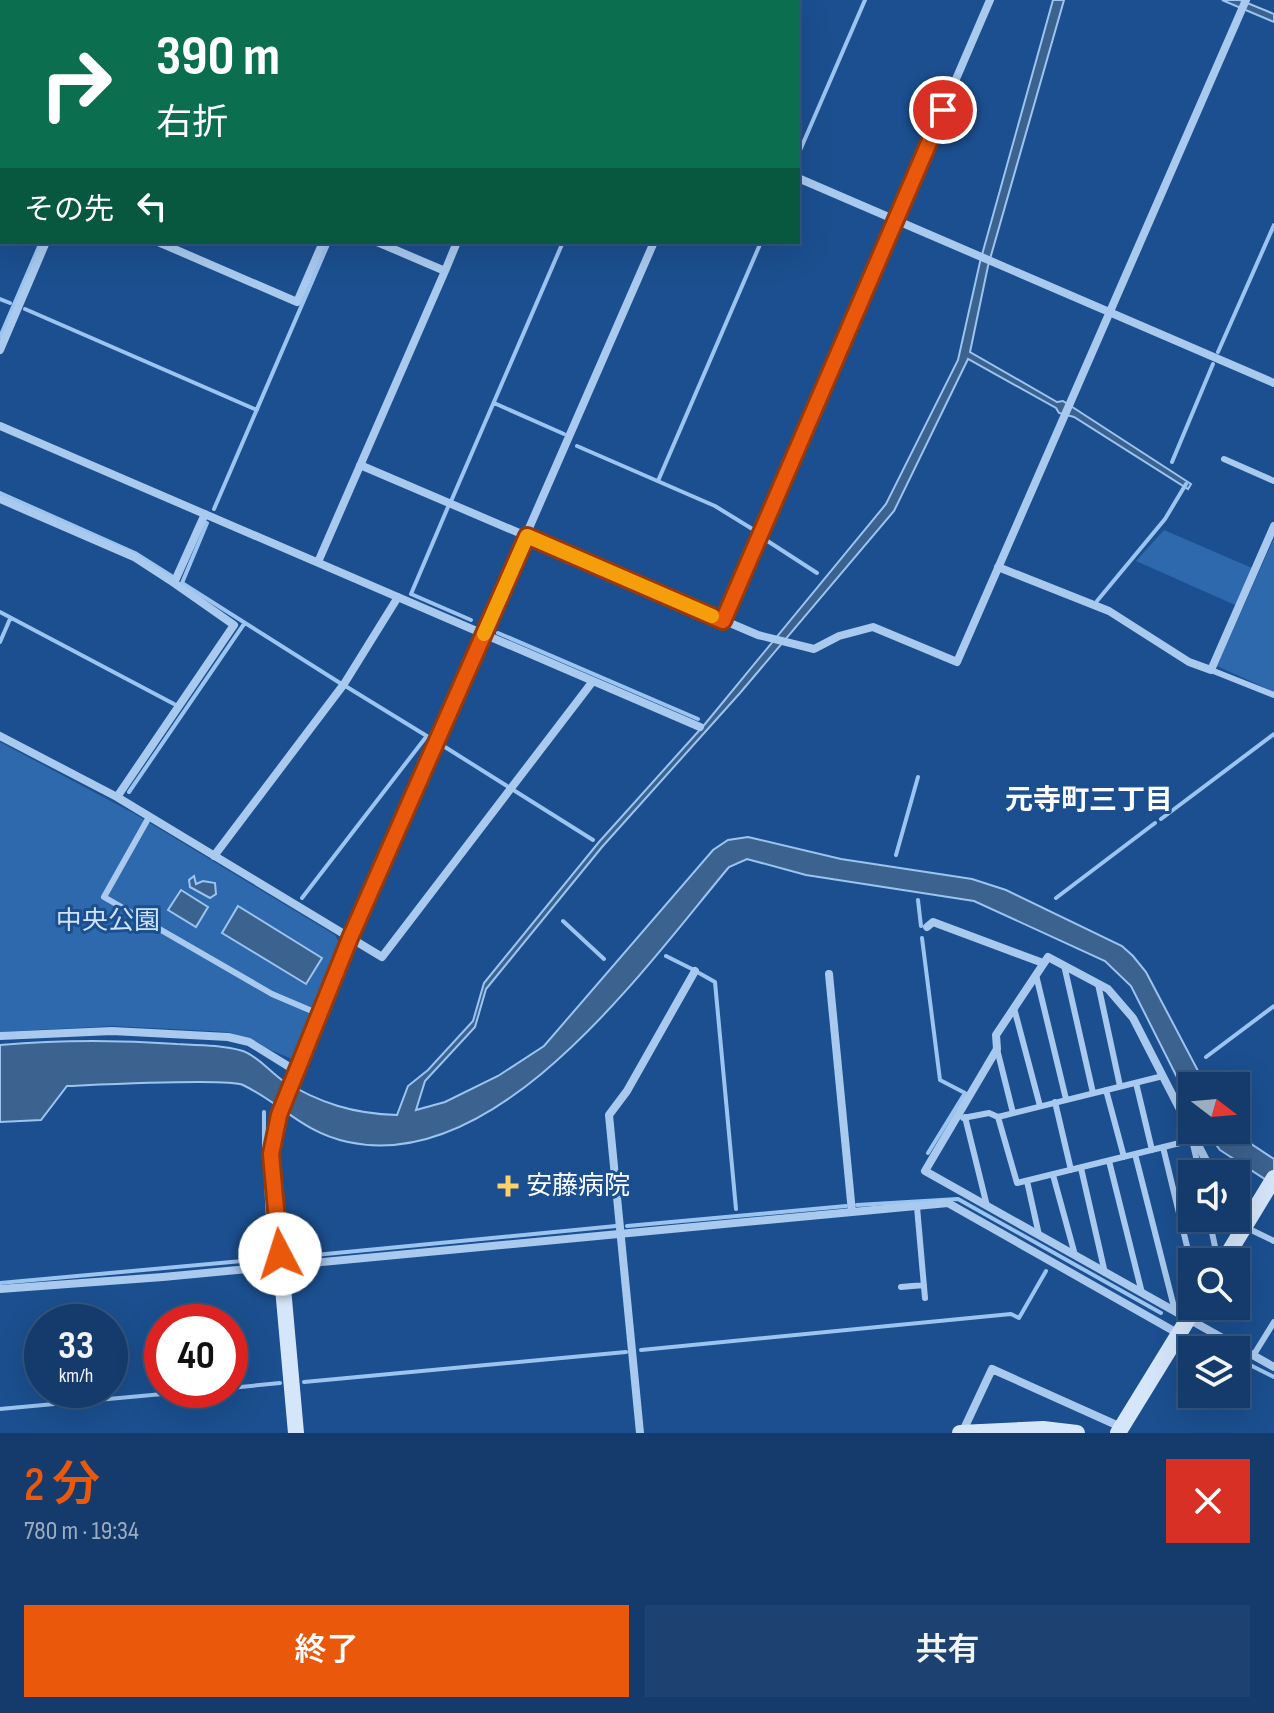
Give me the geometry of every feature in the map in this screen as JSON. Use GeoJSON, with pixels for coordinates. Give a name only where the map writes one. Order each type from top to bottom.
{"type":"FeatureCollection","features":[{"type":"Feature","properties":{"kind":"street"},"geometry":{"type":"LineString","coordinates":[[723,621],[990,0]]}},
{"type":"Feature","properties":{"kind":"street"},"geometry":{"type":"LineString","coordinates":[[360,465],[758,635],[814,649],[839,636],[873,627],[957,662],[1246,0]]}},
{"type":"Feature","properties":{"kind":"street"},"geometry":{"type":"LineString","coordinates":[[800,179],[1274,383]]}},
{"type":"Feature","properties":{"kind":"street"},"geometry":{"type":"LineString","coordinates":[[0,350],[45,244]]}},
{"type":"Feature","properties":{"kind":"street"},"geometry":{"type":"LineString","coordinates":[[163,244],[297,302],[322,244]]}},
{"type":"Feature","properties":{"kind":"street"},"geometry":{"type":"LineString","coordinates":[[382,244],[445,271]]}},
{"type":"Feature","properties":{"kind":"street"},"geometry":{"type":"LineString","coordinates":[[318,562],[456,244]]}},
{"type":"Feature","properties":{"kind":"street"},"geometry":{"type":"LineString","coordinates":[[296,1433],[271,1154],[279,1115],[350,938],[653,244]]}},
{"type":"Feature","properties":{"kind":"street"},"geometry":{"type":"LineString","coordinates":[[0,426],[700,727]]}},
{"type":"Feature","properties":{"kind":"street"},"geometry":{"type":"LineString","coordinates":[[0,499],[134,557],[234,625],[117,797]]}},
{"type":"Feature","properties":{"kind":"street"},"geometry":{"type":"LineString","coordinates":[[174,583],[205,514]]}},
{"type":"Feature","properties":{"kind":"street"},"geometry":{"type":"LineString","coordinates":[[998,567],[1109,611],[1189,662],[1211,670],[1274,526]]}},
{"type":"Feature","properties":{"kind":"street"},"geometry":{"type":"LineString","coordinates":[[214,856],[344,684],[398,597]]}},
{"type":"Feature","properties":{"kind":"street"},"geometry":{"type":"LineString","coordinates":[[0,736],[117,797],[382,957],[593,681]]}},
{"type":"Feature","properties":{"kind":"street"},"geometry":{"type":"LineString","coordinates":[[927,927],[933,922],[1043,963]]}},
{"type":"Feature","properties":{"kind":"street"},"geometry":{"type":"LineString","coordinates":[[1178,1109],[1133,1018],[1108,989],[1048,957],[996,1035],[997,1049],[925,1171],[1178,1314]]}},
{"type":"Feature","properties":{"kind":"street"},"geometry":{"type":"LineString","coordinates":[[640,1433],[609,1115],[627,1091],[695,971]]}},
{"type":"Feature","properties":{"kind":"street"},"geometry":{"type":"LineString","coordinates":[[829,974],[852,1212]]}},
{"type":"Feature","properties":{"kind":"street"},"geometry":{"type":"LineString","coordinates":[[0,1036],[112,1031],[228,1037],[249,1042],[293,1076]]}},
{"type":"Feature","properties":{"kind":"street"},"geometry":{"type":"LineString","coordinates":[[1250,1219],[1271,1183]]}},
{"type":"Feature","properties":{"kind":"street"},"geometry":{"type":"LineString","coordinates":[[0,1289],[280,1260],[622,1234],[948,1203],[1178,1315]]}},
{"type":"Feature","properties":{"kind":"street"},"geometry":{"type":"LineString","coordinates":[[1250,1203],[1257,1207]]}},
{"type":"Feature","properties":{"kind":"street"},"geometry":{"type":"LineString","coordinates":[[1077,1433],[1043,1429],[961,1433],[992,1369],[1120,1430],[1183,1320]]}},
{"type":"Feature","properties":{"kind":"street"},"geometry":{"type":"LineString","coordinates":[[1188,1320],[1274,1367]]}},
{"type":"Feature","properties":{"kind":"lane"},"geometry":{"type":"LineString","coordinates":[[1224,459],[1274,481]]}},
{"type":"Feature","properties":{"kind":"lane"},"geometry":{"type":"LineString","coordinates":[[1211,670],[1274,695]]}},
{"type":"Feature","properties":{"kind":"lane"},"geometry":{"type":"LineString","coordinates":[[149,817],[104,897],[272,994],[319,1014]]}},
{"type":"Feature","properties":{"kind":"lane"},"geometry":{"type":"LineString","coordinates":[[1064,965],[1093,1093]]}},
{"type":"Feature","properties":{"kind":"lane"},"geometry":{"type":"LineString","coordinates":[[1036,975],[1066,1099]]}},
{"type":"Feature","properties":{"kind":"lane"},"geometry":{"type":"LineString","coordinates":[[1098,984],[1120,1086]]}},
{"type":"Feature","properties":{"kind":"lane"},"geometry":{"type":"LineString","coordinates":[[1014,1008],[1040,1106]]}},
{"type":"Feature","properties":{"kind":"lane"},"geometry":{"type":"LineString","coordinates":[[997,1049],[1013,1113]]}},
{"type":"Feature","properties":{"kind":"lane"},"geometry":{"type":"LineString","coordinates":[[953,1124],[965,1117],[989,1113],[998,1117],[1163,1076]]}},
{"type":"Feature","properties":{"kind":"lane"},"geometry":{"type":"LineString","coordinates":[[1136,1083],[1152,1150]]}},
{"type":"Feature","properties":{"kind":"lane"},"geometry":{"type":"LineString","coordinates":[[1106,1090],[1124,1157]]}},
{"type":"Feature","properties":{"kind":"lane"},"geometry":{"type":"LineString","coordinates":[[1055,1102],[1071,1170]]}},
{"type":"Feature","properties":{"kind":"lane"},"geometry":{"type":"LineString","coordinates":[[965,1117],[987,1206]]}},
{"type":"Feature","properties":{"kind":"lane"},"geometry":{"type":"LineString","coordinates":[[998,1117],[1017,1183],[1178,1143]]}},
{"type":"Feature","properties":{"kind":"lane"},"geometry":{"type":"LineString","coordinates":[[1163,1147],[1187,1248]]}},
{"type":"Feature","properties":{"kind":"lane"},"geometry":{"type":"LineString","coordinates":[[1135,1154],[1178,1298]]}},
{"type":"Feature","properties":{"kind":"lane"},"geometry":{"type":"LineString","coordinates":[[1109,1161],[1142,1293]]}},
{"type":"Feature","properties":{"kind":"lane"},"geometry":{"type":"LineString","coordinates":[[1081,1168],[1105,1273]]}},
{"type":"Feature","properties":{"kind":"lane"},"geometry":{"type":"LineString","coordinates":[[1053,1175],[1075,1255]]}},
{"type":"Feature","properties":{"kind":"lane"},"geometry":{"type":"LineString","coordinates":[[1027,1181],[1039,1235]]}},
{"type":"Feature","properties":{"kind":"lane"},"geometry":{"type":"LineString","coordinates":[[917,1207],[925,1298]]}},
{"type":"Feature","properties":{"kind":"lane"},"geometry":{"type":"LineString","coordinates":[[1250,1229],[1274,1241]]}},
{"type":"Feature","properties":{"kind":"lane"},"geometry":{"type":"LineString","coordinates":[[901,1287],[924,1285]]}},
{"type":"Feature","properties":{"kind":"lane"},"geometry":{"type":"LineString","coordinates":[[1253,1356],[1274,1322]]}},
{"type":"Feature","properties":{"kind":"green space"},"geometry":{"type":"Polygon","coordinates":[[[1164,530],[1252,568],[1235,605],[1136,561],[1164,530]]]}},
{"type":"Feature","properties":{"kind":"green space"},"geometry":{"type":"Polygon","coordinates":[[[1274,538],[1274,692],[1217,666],[1274,538]]]}},
{"type":"Feature","properties":{"kind":"green space","name":"中央公園"},"geometry":{"type":"Polygon","coordinates":[[[0,742],[135,814],[335,935],[340,944],[292,1059],[228,1032],[113,1026],[0,1032],[0,742]]]}},
{"type":"Feature","properties":{"kind":"shaded area"},"geometry":{"type":"Polygon","coordinates":[[[1053,0],[1064,0],[988,266],[970,352],[1057,402],[1063,401],[1191,484],[1188,489],[1074,417],[1059,413],[1056,408],[968,359],[894,511],[740,693],[602,847],[486,989],[475,1027],[425,1081],[416,1110],[445,1102],[498,1076],[544,1046],[713,850],[728,840],[748,837],[841,859],[972,879],[1006,890],[1122,946],[1146,972],[1199,1072],[1178,1072],[1178,1079],[1131,986],[1105,961],[974,901],[806,875],[747,859],[729,867],[611,1007],[564,1054],[513,1096],[459,1127],[404,1144],[348,1142],[305,1125],[243,1085],[213,1082],[67,1086],[41,1120],[0,1122],[0,1045],[66,1041],[235,1049],[249,1054],[282,1080],[323,1101],[351,1110],[397,1115],[408,1086],[428,1070],[473,1021],[484,983],[599,842],[705,724],[886,504],[958,360],[980,262],[1053,0]]]}},
{"type":"Feature","properties":{"kind":"shaded area"},"geometry":{"type":"Polygon","coordinates":[[[1222,0],[1240,0],[1274,14],[1274,22],[1222,0]]]}},
{"type":"Feature","properties":{"kind":"shaded area"},"geometry":{"type":"Polygon","coordinates":[[[194,876],[196,884],[203,881],[215,883],[216,894],[210,898],[190,887],[189,880],[194,876]]]}},
{"type":"Feature","properties":{"kind":"shaded area"},"geometry":{"type":"Polygon","coordinates":[[[181,890],[208,907],[196,927],[168,910],[181,890]]]}},
{"type":"Feature","properties":{"kind":"shaded area"},"geometry":{"type":"Polygon","coordinates":[[[238,906],[322,958],[306,984],[222,933],[238,906]]]}},
{"type":"Feature","properties":{"kind":"shaded area"},"geometry":{"type":"Polygon","coordinates":[[[1250,1143],[1274,1159],[1274,1185],[1250,1169],[1250,1160],[1235,1160],[1216,1144],[1250,1143]]]}},
{"type":"Feature","properties":{"kind":"waterway"},"geometry":{"type":"LineString","coordinates":[[800,150],[865,0]]}},
{"type":"Feature","properties":{"kind":"waterway"},"geometry":{"type":"LineString","coordinates":[[1218,352],[1274,225]]}},
{"type":"Feature","properties":{"kind":"waterway"},"geometry":{"type":"LineString","coordinates":[[0,337],[40,244]]}},
{"type":"Feature","properties":{"kind":"waterway"},"geometry":{"type":"LineString","coordinates":[[214,509],[328,244]]}},
{"type":"Feature","properties":{"kind":"waterway"},"geometry":{"type":"LineString","coordinates":[[452,499],[562,244]]}},
{"type":"Feature","properties":{"kind":"waterway"},"geometry":{"type":"LineString","coordinates":[[658,481],[760,244]]}},
{"type":"Feature","properties":{"kind":"waterway"},"geometry":{"type":"LineString","coordinates":[[0,299],[10,303]]}},
{"type":"Feature","properties":{"kind":"waterway"},"geometry":{"type":"LineString","coordinates":[[25,309],[257,410]]}},
{"type":"Feature","properties":{"kind":"waterway"},"geometry":{"type":"LineString","coordinates":[[1172,462],[1213,364]]}},
{"type":"Feature","properties":{"kind":"waterway"},"geometry":{"type":"LineString","coordinates":[[494,403],[564,434]]}},
{"type":"Feature","properties":{"kind":"waterway"},"geometry":{"type":"LineString","coordinates":[[577,446],[715,506],[754,530]]}},
{"type":"Feature","properties":{"kind":"waterway"},"geometry":{"type":"LineString","coordinates":[[1097,601],[1165,519],[1186,484]]}},
{"type":"Feature","properties":{"kind":"waterway"},"geometry":{"type":"LineString","coordinates":[[0,493],[135,553],[173,577]]}},
{"type":"Feature","properties":{"kind":"waterway"},"geometry":{"type":"LineString","coordinates":[[448,507],[411,594],[471,620]]}},
{"type":"Feature","properties":{"kind":"waterway"},"geometry":{"type":"LineString","coordinates":[[207,523],[182,583],[340,683]]}},
{"type":"Feature","properties":{"kind":"waterway"},"geometry":{"type":"LineString","coordinates":[[766,540],[817,573]]}},
{"type":"Feature","properties":{"kind":"waterway"},"geometry":{"type":"LineString","coordinates":[[0,612],[174,704]]}},
{"type":"Feature","properties":{"kind":"waterway"},"geometry":{"type":"LineString","coordinates":[[0,642],[10,619]]}},
{"type":"Feature","properties":{"kind":"waterway"},"geometry":{"type":"LineString","coordinates":[[129,792],[244,624]]}},
{"type":"Feature","properties":{"kind":"waterway"},"geometry":{"type":"LineString","coordinates":[[498,633],[698,719]]}},
{"type":"Feature","properties":{"kind":"waterway"},"geometry":{"type":"LineString","coordinates":[[347,687],[430,738]]}},
{"type":"Feature","properties":{"kind":"waterway"},"geometry":{"type":"LineString","coordinates":[[1161,819],[1274,734]]}},
{"type":"Feature","properties":{"kind":"waterway"},"geometry":{"type":"LineString","coordinates":[[302,898],[426,737]]}},
{"type":"Feature","properties":{"kind":"waterway"},"geometry":{"type":"LineString","coordinates":[[445,747],[507,786]]}},
{"type":"Feature","properties":{"kind":"waterway"},"geometry":{"type":"LineString","coordinates":[[896,855],[918,777]]}},
{"type":"Feature","properties":{"kind":"waterway"},"geometry":{"type":"LineString","coordinates":[[515,791],[593,840]]}},
{"type":"Feature","properties":{"kind":"waterway"},"geometry":{"type":"LineString","coordinates":[[1056,898],[1155,823]]}},
{"type":"Feature","properties":{"kind":"waterway"},"geometry":{"type":"LineString","coordinates":[[918,900],[921,926]]}},
{"type":"Feature","properties":{"kind":"waterway"},"geometry":{"type":"LineString","coordinates":[[563,921],[604,959]]}},
{"type":"Feature","properties":{"kind":"waterway"},"geometry":{"type":"LineString","coordinates":[[922,938],[940,1080],[965,1093],[928,1153]]}},
{"type":"Feature","properties":{"kind":"waterway"},"geometry":{"type":"LineString","coordinates":[[666,956],[692,969]]}},
{"type":"Feature","properties":{"kind":"waterway"},"geometry":{"type":"LineString","coordinates":[[699,973],[715,982],[736,1209]]}},
{"type":"Feature","properties":{"kind":"waterway"},"geometry":{"type":"LineString","coordinates":[[1206,1057],[1274,1006]]}},
{"type":"Feature","properties":{"kind":"waterway"},"geometry":{"type":"LineString","coordinates":[[264,1112],[264,1153]]}},
{"type":"Feature","properties":{"kind":"waterway"},"geometry":{"type":"LineString","coordinates":[[266,1182],[270,1254]]}},
{"type":"Feature","properties":{"kind":"waterway"},"geometry":{"type":"LineString","coordinates":[[857,1205],[958,1199],[1161,1313]]}},
{"type":"Feature","properties":{"kind":"waterway"},"geometry":{"type":"LineString","coordinates":[[627,1226],[846,1206]]}},
{"type":"Feature","properties":{"kind":"waterway"},"geometry":{"type":"LineString","coordinates":[[284,1258],[616,1226]]}},
{"type":"Feature","properties":{"kind":"waterway"},"geometry":{"type":"LineString","coordinates":[[0,1283],[275,1258]]}},
{"type":"Feature","properties":{"kind":"waterway"},"geometry":{"type":"LineString","coordinates":[[641,1350],[1011,1314],[1019,1318],[1046,1271]]}},
{"type":"Feature","properties":{"kind":"waterway"},"geometry":{"type":"LineString","coordinates":[[304,1382],[626,1352]]}},
{"type":"Feature","properties":{"kind":"waterway"},"geometry":{"type":"LineString","coordinates":[[1250,1365],[1274,1377]]}},
{"type":"Feature","properties":{"kind":"waterway"},"geometry":{"type":"LineString","coordinates":[[248,1386],[280,1383]]}},
{"type":"Feature","properties":{"kind":"waterway"},"geometry":{"type":"LineString","coordinates":[[0,1409],[144,1396]]}},
{"type":"Feature","properties":{"kind":"slow traffic"},"geometry":{"type":"LineString","coordinates":[[484,634],[527,536],[712,616]]}},
{"type":"Feature","properties":{"kind":"place","name":"安藤病院"},"geometry":{"type":"Point","coordinates":[508,1186]}},
{"type":"Feature","properties":{"kind":"district","name":"元寺町三丁目"},"geometry":{"type":"Point","coordinates":[1089,800]}},
{"type":"Feature","properties":{"kind":"route"},"geometry":{"type":"LineString","coordinates":[[280,1254],[271,1154],[279,1115],[350,938],[527,536],[723,621],[943,110]]}}]}
